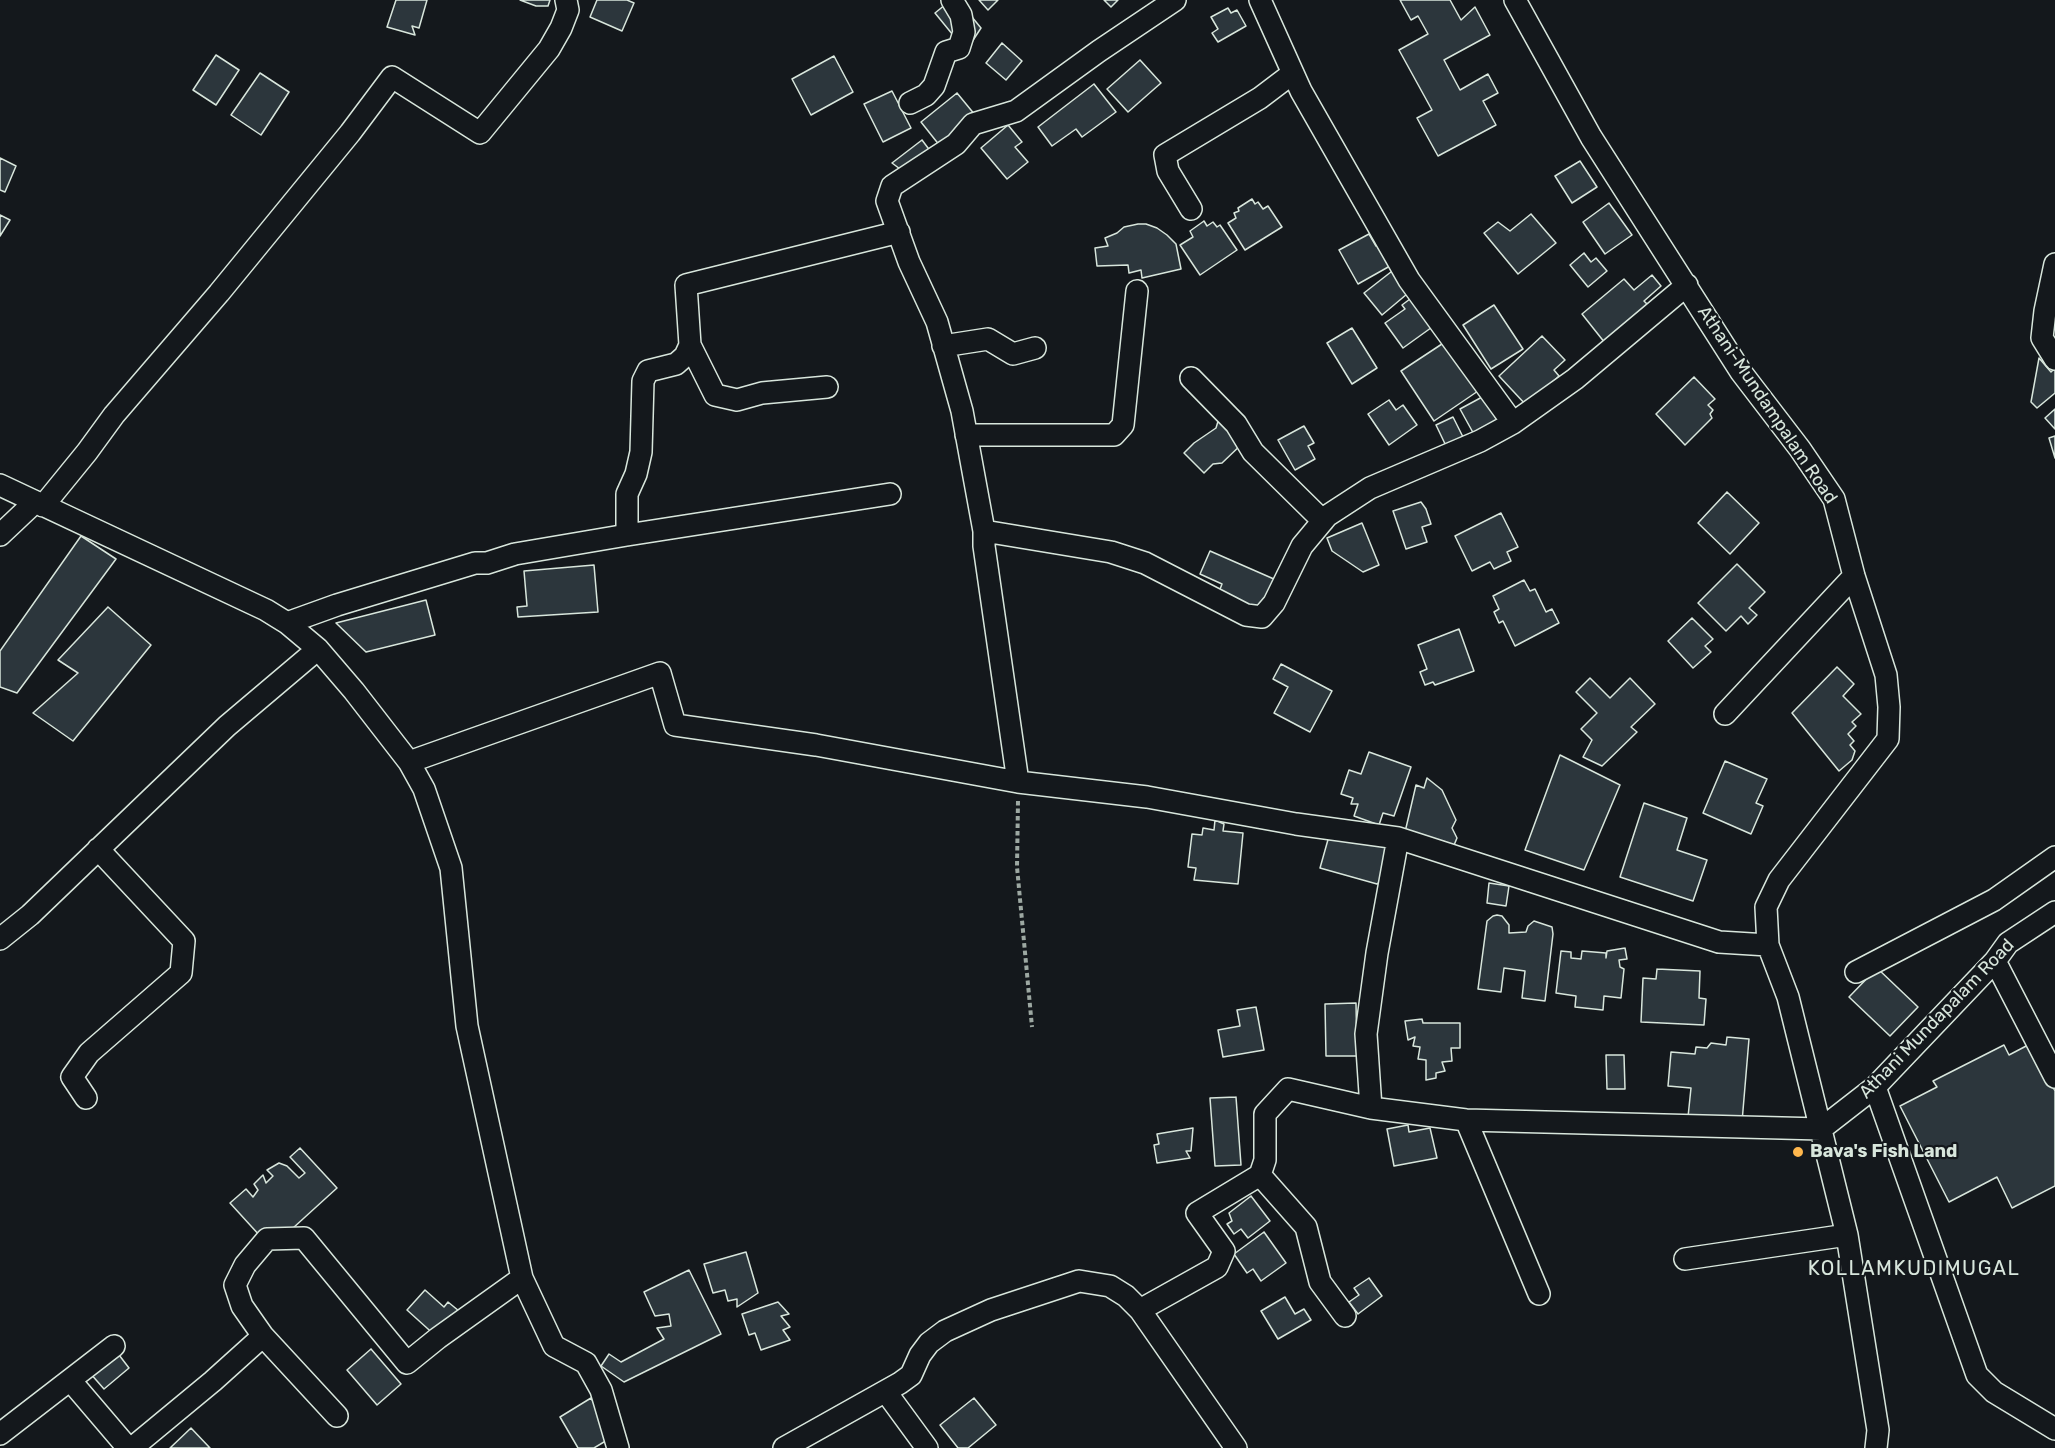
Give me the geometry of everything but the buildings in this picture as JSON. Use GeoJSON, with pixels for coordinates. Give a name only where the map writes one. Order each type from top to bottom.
{"type":"FeatureCollection","features":[{"type":"Feature","properties":{"kind":"street"},"geometry":{"type":"LineString","coordinates":[[0,535],[39,504],[87,452],[114,415],[226,284],[350,133],[392,77],[480,134],[549,49],[568,10],[566,0]]}},
{"type":"Feature","properties":{"kind":"street"},"geometry":{"type":"LineString","coordinates":[[910,103],[926,95],[934,86],[946,52],[959,48],[964,32],[961,15],[952,0]]}},
{"type":"Feature","properties":{"kind":"street"},"geometry":{"type":"LineString","coordinates":[[1018,782],[984,546],[984,531],[966,435],[937,322],[909,262],[887,201],[892,186],[956,144],[973,124],[1016,111],[1175,0]]}},
{"type":"Feature","properties":{"kind":"street"},"geometry":{"type":"LineString","coordinates":[[1260,0],[1301,91],[1409,280],[1513,423]]}},
{"type":"Feature","properties":{"kind":"street","name":"Athani-Mundampalam Road"},"geometry":{"type":"LineString","coordinates":[[1515,0],[1591,137],[1741,372],[1834,498],[1854,576],[1886,675],[1889,707],[1888,739],[1779,880],[1766,906],[1768,945],[1788,997],[1847,1235],[1878,1430],[1876,1448]]}},
{"type":"Feature","properties":{"kind":"street"},"geometry":{"type":"LineString","coordinates":[[1191,209],[1168,171],[1165,155],[1260,98],[1293,73]]}},
{"type":"Feature","properties":{"kind":"street"},"geometry":{"type":"LineString","coordinates":[[826,387],[762,393],[738,400],[715,395],[690,345],[686,285],[899,232]]}},
{"type":"Feature","properties":{"kind":"street"},"geometry":{"type":"LineString","coordinates":[[2055,264],[2042,338],[2055,359]]}},
{"type":"Feature","properties":{"kind":"street"},"geometry":{"type":"LineString","coordinates":[[984,531],[1111,552],[1145,563],[1246,615],[1262,617],[1274,603],[1302,546],[1327,516],[1370,488],[1480,441],[1513,423],[1575,379],[1687,285]]}},
{"type":"Feature","properties":{"kind":"street"},"geometry":{"type":"LineString","coordinates":[[966,435],[1114,435],[1123,425],[1137,291]]}},
{"type":"Feature","properties":{"kind":"street"},"geometry":{"type":"LineString","coordinates":[[943,346],[988,339],[1012,354],[1035,348]]}},
{"type":"Feature","properties":{"kind":"street"},"geometry":{"type":"LineString","coordinates":[[627,535],[627,494],[636,474],[641,452],[643,381],[648,371],[676,364],[685,356],[690,345]]}},
{"type":"Feature","properties":{"kind":"street"},"geometry":{"type":"LineString","coordinates":[[1191,378],[1236,424],[1253,452],[1278,474],[1323,521]]}},
{"type":"Feature","properties":{"kind":"street"},"geometry":{"type":"LineString","coordinates":[[0,485],[266,610],[286,623],[318,649],[409,762],[424,789],[451,868],[467,1026],[522,1278],[554,1346],[586,1363],[601,1390],[618,1448]]}},
{"type":"Feature","properties":{"kind":"street"},"geometry":{"type":"LineString","coordinates":[[286,623],[475,563],[486,563],[515,554],[890,494]]}},
{"type":"Feature","properties":{"kind":"street"},"geometry":{"type":"LineString","coordinates":[[1725,714],[1854,576]]}},
{"type":"Feature","properties":{"kind":"street"},"geometry":{"type":"LineString","coordinates":[[0,939],[30,915],[227,726],[318,649]]}},
{"type":"Feature","properties":{"kind":"street"},"geometry":{"type":"LineString","coordinates":[[409,762],[660,673],[675,725],[816,745],[1018,782],[1147,797],[1296,824],[1398,838],[1719,942],[1768,945]]}},
{"type":"Feature","properties":{"kind":"street"},"geometry":{"type":"LineString","coordinates":[[1371,1108],[1366,1034],[1377,953],[1398,838]]}},
{"type":"Feature","properties":{"kind":"street"},"geometry":{"type":"LineString","coordinates":[[86,1098],[72,1077],[89,1053],[181,973],[184,941],[98,849]]}},
{"type":"Feature","properties":{"kind":"street"},"geometry":{"type":"LineString","coordinates":[[1856,972],[1994,900],[2055,857]]}},
{"type":"Feature","properties":{"kind":"street","name":"Athani Mundapalam Road"},"geometry":{"type":"LineString","coordinates":[[1821,1129],[1875,1087],[1995,961],[2008,943],[2055,912]]}},
{"type":"Feature","properties":{"kind":"street"},"geometry":{"type":"LineString","coordinates":[[1995,961],[2055,1077]]}},
{"type":"Feature","properties":{"kind":"street"},"geometry":{"type":"LineString","coordinates":[[1875,1087],[1977,1375],[1994,1392],[2055,1429]]}},
{"type":"Feature","properties":{"kind":"street"},"geometry":{"type":"LineString","coordinates":[[1140,1310],[1217,1267],[1224,1251],[1197,1213],[1260,1175],[1265,1160],[1265,1114],[1288,1089],[1371,1108],[1466,1120],[1821,1129]]}},
{"type":"Feature","properties":{"kind":"street"},"geometry":{"type":"LineString","coordinates":[[1466,1120],[1539,1294]]}},
{"type":"Feature","properties":{"kind":"street"},"geometry":{"type":"LineString","coordinates":[[1260,1175],[1306,1227],[1320,1282],[1345,1316]]}},
{"type":"Feature","properties":{"kind":"street"},"geometry":{"type":"LineString","coordinates":[[1685,1259],[1847,1235]]}},
{"type":"Feature","properties":{"kind":"street"},"geometry":{"type":"LineString","coordinates":[[337,1416],[263,1336],[242,1306],[235,1285],[245,1265],[267,1239],[303,1238],[407,1363],[522,1278]]}},
{"type":"Feature","properties":{"kind":"street"},"geometry":{"type":"LineString","coordinates":[[784,1448],[886,1392],[911,1375],[929,1342],[945,1331],[1002,1306],[1079,1281],[1110,1286],[1126,1296],[1140,1310],[1236,1448]]}},
{"type":"Feature","properties":{"kind":"street"},"geometry":{"type":"LineString","coordinates":[[70,1380],[130,1448],[213,1381],[263,1336]]}},
{"type":"Feature","properties":{"kind":"street"},"geometry":{"type":"LineString","coordinates":[[0,1434],[114,1346]]}},
{"type":"Feature","properties":{"kind":"street"},"geometry":{"type":"LineString","coordinates":[[886,1392],[927,1448]]}},
{"type":"Feature","properties":{"kind":"path"},"geometry":{"type":"LineString","coordinates":[[1018,782],[1017,867],[1032,1027]]}},
{"type":"Feature","properties":{"kind":"place","name":"Bava's Fish Land"},"geometry":{"type":"Point","coordinates":[1798,1152]}},
{"type":"Feature","properties":{"kind":"district","name":"KOLLAMKUDIMUGAL"},"geometry":{"type":"Point","coordinates":[1914,1269]}}]}
